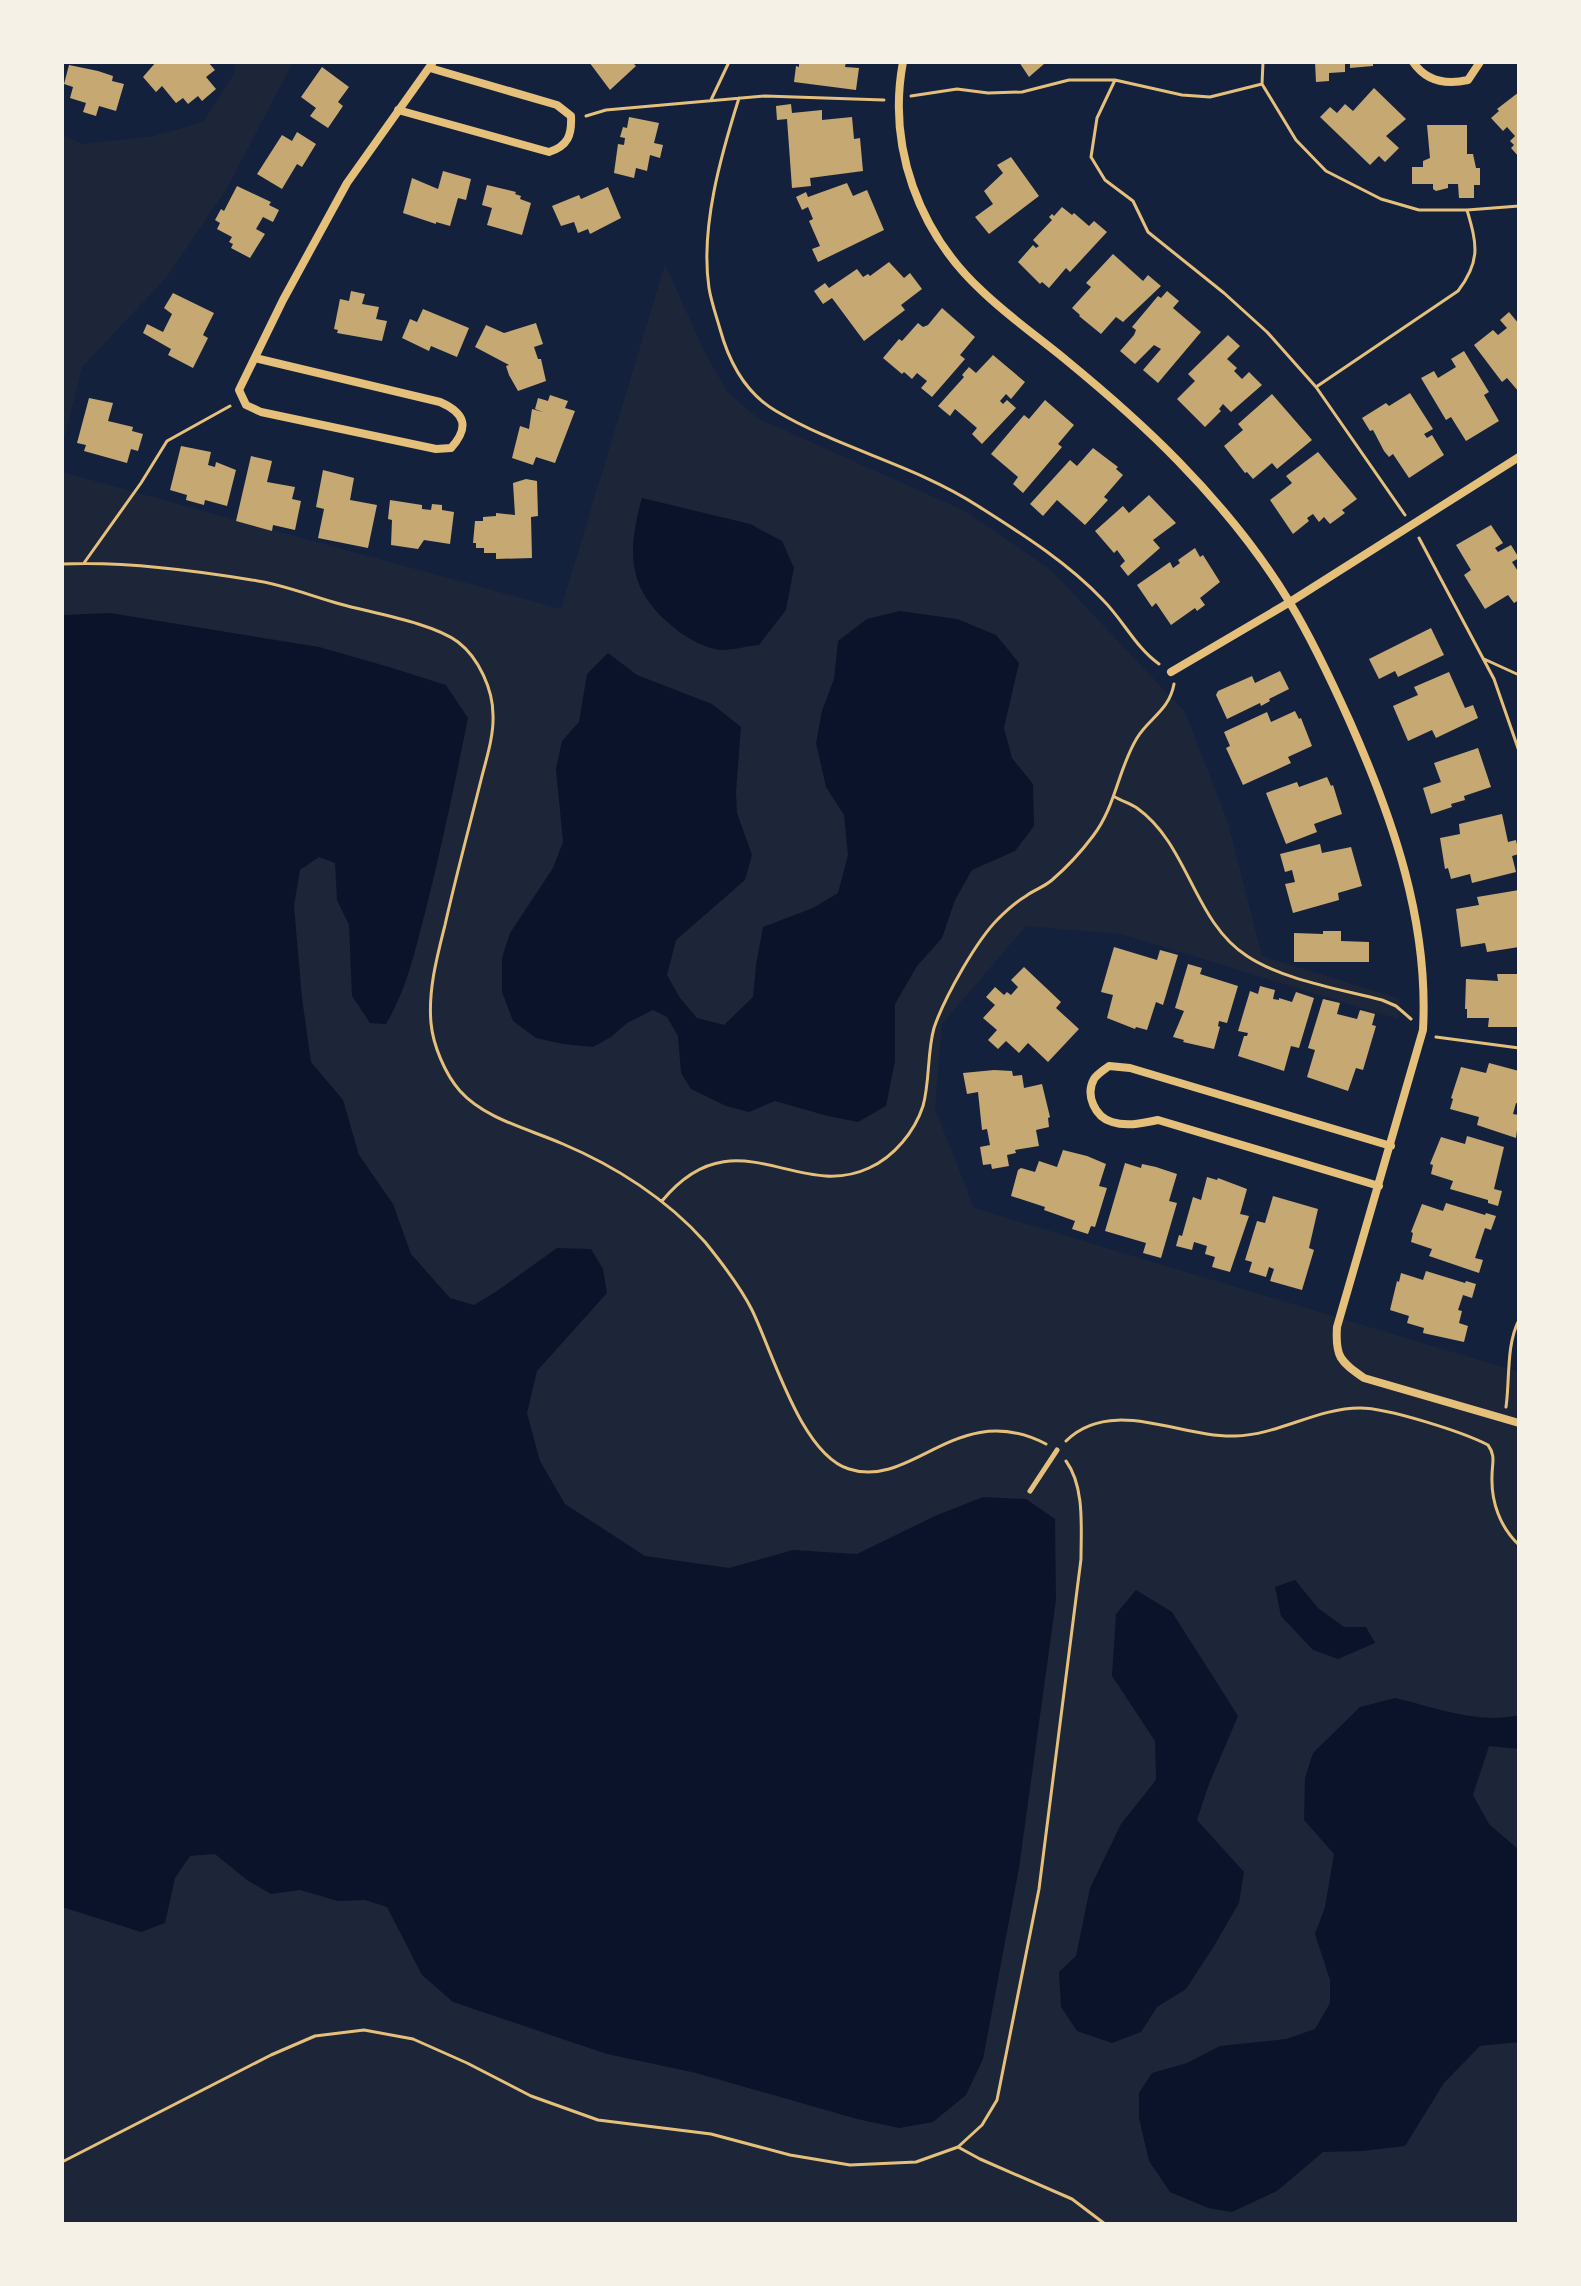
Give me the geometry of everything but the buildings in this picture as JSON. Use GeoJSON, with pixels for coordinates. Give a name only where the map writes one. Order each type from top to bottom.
{"type":"FeatureCollection","features":[{"type":"Feature","properties":{"kind":"street"},"geometry":{"type":"LineString","coordinates":[[903,62],[899,100],[900,138],[919,205],[941,244],[980,290],[1110,396],[1179,462],[1242,537],[1290,602],[1331,678],[1389,817],[1409,885],[1420,948],[1425,999],[1423,1030],[1337,1327],[1335,1349],[1346,1366],[1364,1378],[1519,1423]]}},
{"type":"Feature","properties":{"kind":"street"},"geometry":{"type":"LineString","coordinates":[[1413,62],[1429,76],[1449,84],[1468,80],[1480,62]]}},
{"type":"Feature","properties":{"kind":"street"},"geometry":{"type":"LineString","coordinates":[[255,358],[440,402],[456,409],[463,420],[461,437],[451,448],[436,449],[261,412],[246,405],[239,390],[283,300],[347,183],[398,110],[432,65],[557,105],[571,116],[572,134],[562,148],[549,152],[398,110]]}},
{"type":"Feature","properties":{"kind":"street"},"geometry":{"type":"LineString","coordinates":[[1171,672],[1290,602],[1519,457]]}},
{"type":"Feature","properties":{"kind":"street"},"geometry":{"type":"LineString","coordinates":[[1379,1186],[1158,1120],[1133,1125],[1110,1122],[1095,1110],[1090,1092],[1094,1077],[1109,1066],[1130,1068],[1391,1146]]}},
{"type":"Feature","properties":{"kind":"lane"},"geometry":{"type":"LineString","coordinates":[[1030,1491],[1057,1450]]}},
{"type":"Feature","properties":{"kind":"path"},"geometry":{"type":"LineString","coordinates":[[711,100],[729,62]]}},
{"type":"Feature","properties":{"kind":"path"},"geometry":{"type":"LineString","coordinates":[[1263,62],[1262,84],[1296,140],[1326,171],[1381,199],[1419,210],[1519,206]]}},
{"type":"Feature","properties":{"kind":"path"},"geometry":{"type":"LineString","coordinates":[[571,121],[606,110],[711,100],[899,100],[919,93],[957,89],[988,93],[1022,92],[1069,80],[1115,80],[1182,95],[1210,97],[1262,84]]}},
{"type":"Feature","properties":{"kind":"path"},"geometry":{"type":"LineString","coordinates":[[1115,80],[1097,118],[1091,157],[1105,180],[1133,201],[1148,232],[1267,332],[1316,387],[1412,525],[1494,679],[1519,751]]}},
{"type":"Feature","properties":{"kind":"path"},"geometry":{"type":"LineString","coordinates":[[662,1201],[678,1182],[697,1169],[724,1162],[753,1160],[813,1174],[843,1176],[869,1168],[893,1152],[912,1131],[924,1104],[934,1029],[975,948],[996,920],[1024,897],[1050,882],[1093,836],[1115,797],[1139,735],[1170,699],[1175,686],[1171,672],[1149,657],[1104,601],[1048,551],[974,503],[930,479],[813,430],[774,410],[754,395],[727,357],[709,288],[708,243],[713,199],[724,146],[739,98]]}},
{"type":"Feature","properties":{"kind":"path"},"geometry":{"type":"LineString","coordinates":[[1316,387],[1458,291],[1469,277],[1477,251],[1467,210]]}},
{"type":"Feature","properties":{"kind":"path"},"geometry":{"type":"LineString","coordinates":[[84,563],[167,441],[243,399]]}},
{"type":"Feature","properties":{"kind":"path"},"geometry":{"type":"LineString","coordinates":[[62,564],[84,563],[255,580],[430,629],[459,643],[479,666],[491,694],[494,718],[430,999],[431,1026],[436,1046],[460,1092],[489,1113],[569,1146],[615,1171],[662,1201],[703,1241],[733,1279],[751,1309],[788,1397],[824,1455],[849,1470],[877,1472],[916,1458],[959,1436],[983,1430],[1008,1431],[1032,1437],[1057,1450],[1074,1472],[1081,1515],[1081,1559],[1039,1889],[997,2100],[982,2125],[958,2147],[916,2162],[850,2165],[790,2155],[711,2134],[598,2120],[531,2096],[413,2039],[364,2030],[315,2036],[271,2055],[62,2162]]}},
{"type":"Feature","properties":{"kind":"path"},"geometry":{"type":"LineString","coordinates":[[1484,659],[1519,675]]}},
{"type":"Feature","properties":{"kind":"path"},"geometry":{"type":"LineString","coordinates":[[1115,797],[1138,809],[1160,831],[1200,903],[1219,930],[1247,956],[1289,975],[1396,1006],[1435,1037],[1519,1048]]}},
{"type":"Feature","properties":{"kind":"path"},"geometry":{"type":"LineString","coordinates":[[1504,1419],[1511,1375],[1510,1349],[1519,1320]]}},
{"type":"Feature","properties":{"kind":"path"},"geometry":{"type":"LineString","coordinates":[[1057,1450],[1078,1430],[1101,1423],[1153,1422],[1210,1434],[1237,1436],[1338,1410],[1360,1408],[1385,1411],[1488,1445],[1493,1452],[1495,1506],[1501,1523],[1519,1545]]}},
{"type":"Feature","properties":{"kind":"path"},"geometry":{"type":"LineString","coordinates":[[958,2147],[1072,2199],[1105,2224]]}},
{"type":"Feature","properties":{"kind":"shaded area"},"geometry":{"type":"Polygon","coordinates":[[[235,62],[293,62],[227,188],[166,278],[82,367],[62,447],[62,135],[83,144],[154,136],[203,122],[235,72],[235,62]]]}},
{"type":"Feature","properties":{"kind":"shaded area"},"geometry":{"type":"Polygon","coordinates":[[[665,264],[704,351],[728,393],[759,419],[965,511],[1050,569],[1185,712],[1228,823],[1262,956],[1400,999],[1398,1019],[1121,934],[1026,926],[942,1024],[935,1109],[974,1208],[1519,1372],[1519,2224],[62,2224],[62,472],[561,609],[665,264]]]}},
{"type":"Feature","properties":{"kind":"shaded area"},"geometry":{"type":"Polygon","coordinates":[[[642,498],[750,524],[782,541],[794,568],[786,610],[759,645],[727,650],[709,647],[683,634],[657,612],[646,598],[634,568],[634,536],[642,498]]]}},
{"type":"Feature","properties":{"kind":"shaded area"},"geometry":{"type":"Polygon","coordinates":[[[900,611],[957,619],[996,635],[1019,663],[1004,728],[1012,758],[1033,784],[1034,826],[1015,851],[972,870],[955,900],[942,938],[917,966],[895,1004],[895,1061],[886,1106],[858,1122],[775,1101],[749,1112],[726,1106],[691,1089],[681,1073],[678,1036],[667,1017],[653,1010],[627,1023],[593,1047],[536,1038],[513,1021],[502,992],[502,958],[510,933],[553,868],[563,842],[556,769],[562,741],[579,722],[587,674],[608,653],[637,675],[712,704],[741,727],[737,813],[752,855],[745,880],[676,940],[667,975],[680,998],[697,1018],[724,1025],[753,997],[763,927],[813,908],[838,893],[848,855],[844,815],[826,787],[816,743],[822,711],[834,679],[838,641],[867,619],[900,611]]]}},
{"type":"Feature","properties":{"kind":"shaded area"},"geometry":{"type":"Polygon","coordinates":[[[110,613],[319,647],[389,667],[446,685],[468,718],[414,954],[400,996],[386,1024],[370,1023],[352,996],[349,925],[337,900],[335,863],[319,857],[300,870],[294,906],[302,998],[311,1062],[343,1100],[359,1155],[393,1204],[411,1254],[450,1298],[474,1305],[557,1248],[591,1249],[603,1269],[607,1293],[537,1371],[527,1413],[540,1461],[565,1504],[645,1556],[729,1568],[793,1550],[857,1554],[935,1516],[983,1497],[1026,1499],[1055,1519],[1056,1600],[1019,1868],[983,2059],[966,2095],[933,2122],[899,2128],[857,2119],[696,2073],[607,2054],[453,2002],[422,1975],[387,1907],[365,1900],[338,1901],[300,1890],[271,1894],[247,1880],[215,1854],[190,1856],[175,1878],[165,1923],[141,1932],[62,1907],[62,615],[110,613]]]}},
{"type":"Feature","properties":{"kind":"shaded area"},"geometry":{"type":"Polygon","coordinates":[[[1295,1580],[1318,1608],[1344,1627],[1366,1627],[1375,1643],[1338,1659],[1313,1650],[1281,1616],[1275,1587],[1295,1580]]]}},
{"type":"Feature","properties":{"kind":"shaded area"},"geometry":{"type":"Polygon","coordinates":[[[1136,1590],[1172,1612],[1238,1716],[1197,1820],[1244,1872],[1239,1903],[1186,1989],[1157,2007],[1141,2032],[1112,2043],[1077,2031],[1061,2007],[1059,1972],[1076,1956],[1090,1888],[1121,1824],[1156,1780],[1155,1741],[1112,1676],[1116,1614],[1136,1590]]]}},
{"type":"Feature","properties":{"kind":"shaded area"},"geometry":{"type":"Polygon","coordinates":[[[1395,1698],[1472,1716],[1503,1718],[1519,1715],[1519,1749],[1489,1746],[1473,1795],[1489,1824],[1519,1850],[1519,2042],[1480,2046],[1444,2083],[1405,2146],[1323,2152],[1277,2191],[1232,2212],[1208,2208],[1170,2192],[1149,2161],[1139,2118],[1139,2093],[1152,2073],[1187,2063],[1220,2046],[1286,2039],[1315,2029],[1330,2003],[1330,1980],[1315,1934],[1325,1907],[1334,1854],[1304,1820],[1305,1778],[1313,1753],[1360,1707],[1395,1698]]]}}]}
